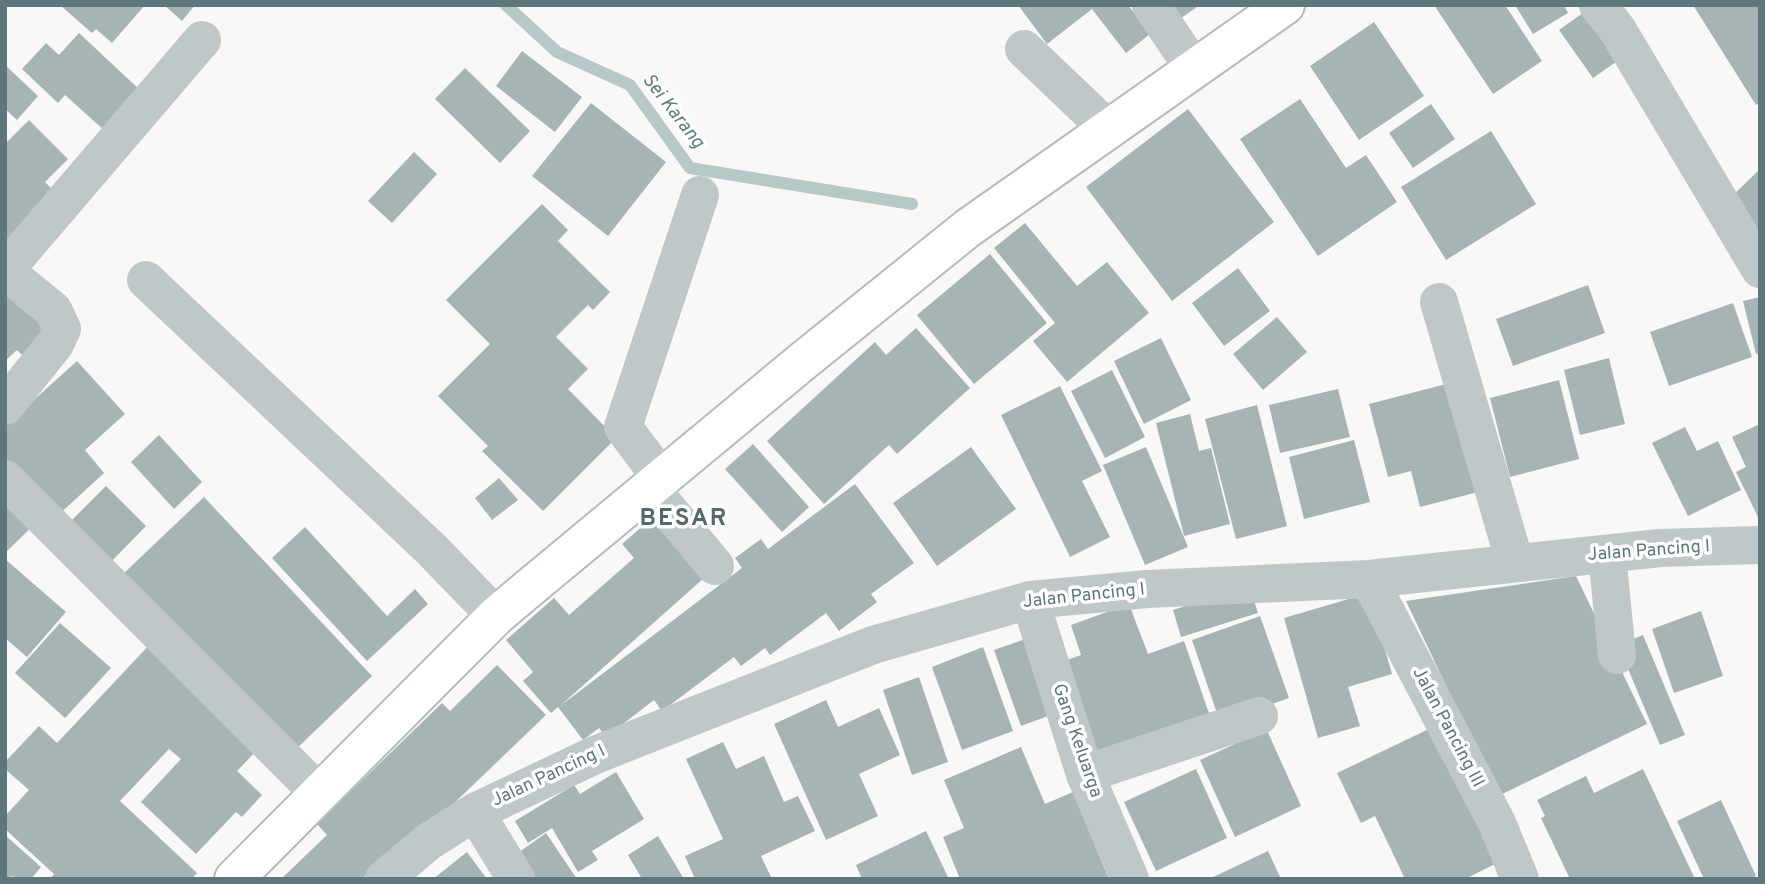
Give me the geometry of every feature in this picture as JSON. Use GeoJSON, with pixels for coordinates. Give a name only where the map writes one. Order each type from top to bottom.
{"type":"FeatureCollection","features":[{"type":"Feature","properties":{"kind":"main road"},"geometry":{"type":"LineString","coordinates":[[234,879],[496,616],[968,228],[1285,5]]}},
{"type":"Feature","properties":{"kind":"street"},"geometry":{"type":"LineString","coordinates":[[1151,5],[1194,69]]}},
{"type":"Feature","properties":{"kind":"street"},"geometry":{"type":"LineString","coordinates":[[1598,5],[1616,29],[1760,269]]}},
{"type":"Feature","properties":{"kind":"street"},"geometry":{"type":"LineString","coordinates":[[5,406],[55,344],[62,330],[53,310],[5,269],[202,40]]}},
{"type":"Feature","properties":{"kind":"street"},"geometry":{"type":"LineString","coordinates":[[1024,49],[1108,130]]}},
{"type":"Feature","properties":{"kind":"street"},"geometry":{"type":"LineString","coordinates":[[700,195],[623,427],[656,484],[715,566]]}},
{"type":"Feature","properties":{"kind":"street"},"geometry":{"type":"LineString","coordinates":[[146,280],[431,549],[496,616]]}},
{"type":"Feature","properties":{"kind":"street"},"geometry":{"type":"LineString","coordinates":[[1439,302],[1515,563]]}},
{"type":"Feature","properties":{"kind":"street"},"geometry":{"type":"LineString","coordinates":[[5,479],[318,792]]}},
{"type":"Feature","properties":{"kind":"street","name":"Jalan Pancing I"},"geometry":{"type":"LineString","coordinates":[[384,879],[428,842],[475,812],[596,755],[873,645],[1030,600],[1147,589],[1355,580],[1660,548],[1760,545]]}},
{"type":"Feature","properties":{"kind":"street"},"geometry":{"type":"LineString","coordinates":[[1607,554],[1617,656]]}},
{"type":"Feature","properties":{"kind":"street","name":"Jalan Pancing III"},"geometry":{"type":"LineString","coordinates":[[1355,580],[1497,823],[1520,879]]}},
{"type":"Feature","properties":{"kind":"street","name":"Gang Keluarga"},"geometry":{"type":"LineString","coordinates":[[1030,600],[1085,774],[1130,879]]}},
{"type":"Feature","properties":{"kind":"street"},"geometry":{"type":"LineString","coordinates":[[1085,774],[1259,716]]}},
{"type":"Feature","properties":{"kind":"street"},"geometry":{"type":"LineString","coordinates":[[475,812],[516,879]]}},
{"type":"Feature","properties":{"kind":"building"},"geometry":{"type":"Polygon","coordinates":[[[60,5],[145,5],[112,43],[96,29],[92,33],[60,5]]]}},
{"type":"Feature","properties":{"kind":"building"},"geometry":{"type":"Polygon","coordinates":[[[164,5],[195,5],[182,21],[164,5]]]}},
{"type":"Feature","properties":{"kind":"building"},"geometry":{"type":"Polygon","coordinates":[[[1018,5],[1128,5],[1150,34],[1126,53],[1092,9],[1047,44],[1018,5]]]}},
{"type":"Feature","properties":{"kind":"building"},"geometry":{"type":"Polygon","coordinates":[[[1173,5],[1200,5],[1181,18],[1173,5]]]}},
{"type":"Feature","properties":{"kind":"building"},"geometry":{"type":"Polygon","coordinates":[[[1434,5],[1505,5],[1542,61],[1493,94],[1434,5]]]}},
{"type":"Feature","properties":{"kind":"building"},"geometry":{"type":"Polygon","coordinates":[[[1515,5],[1564,5],[1568,13],[1533,34],[1515,5]]]}},
{"type":"Feature","properties":{"kind":"building"},"geometry":{"type":"Polygon","coordinates":[[[1693,5],[1760,5],[1760,103],[1756,105],[1693,5]]]}},
{"type":"Feature","properties":{"kind":"building"},"geometry":{"type":"Polygon","coordinates":[[[1590,8],[1623,57],[1593,78],[1559,30],[1590,8]]]}},
{"type":"Feature","properties":{"kind":"building"},"geometry":{"type":"Polygon","coordinates":[[[1374,22],[1424,96],[1359,140],[1310,66],[1374,22]]]}},
{"type":"Feature","properties":{"kind":"building"},"geometry":{"type":"Polygon","coordinates":[[[79,33],[142,92],[105,131],[65,95],[58,103],[22,69],[46,43],[59,55],[79,33]]]}},
{"type":"Feature","properties":{"kind":"building"},"geometry":{"type":"Polygon","coordinates":[[[522,51],[582,97],[555,132],[496,86],[522,51]]]}},
{"type":"Feature","properties":{"kind":"building"},"geometry":{"type":"Polygon","coordinates":[[[5,65],[38,96],[17,120],[5,109],[5,65]]]}},
{"type":"Feature","properties":{"kind":"building"},"geometry":{"type":"Polygon","coordinates":[[[465,68],[530,131],[500,163],[435,99],[465,68]]]}},
{"type":"Feature","properties":{"kind":"building"},"geometry":{"type":"Polygon","coordinates":[[[1300,99],[1346,168],[1366,155],[1397,202],[1318,256],[1240,139],[1300,99]]]}},
{"type":"Feature","properties":{"kind":"building"},"geometry":{"type":"Polygon","coordinates":[[[591,103],[666,162],[608,236],[532,176],[591,103]]]}},
{"type":"Feature","properties":{"kind":"building"},"geometry":{"type":"Polygon","coordinates":[[[1431,104],[1455,139],[1413,168],[1389,133],[1431,104]]]}},
{"type":"Feature","properties":{"kind":"building"},"geometry":{"type":"Polygon","coordinates":[[[1188,109],[1274,222],[1172,301],[1086,187],[1188,109]]]}},
{"type":"Feature","properties":{"kind":"building"},"geometry":{"type":"Polygon","coordinates":[[[29,120],[68,159],[45,182],[57,194],[5,247],[5,144],[29,120]]]}},
{"type":"Feature","properties":{"kind":"building"},"geometry":{"type":"Polygon","coordinates":[[[1491,131],[1536,204],[1446,260],[1401,187],[1491,131]]]}},
{"type":"Feature","properties":{"kind":"building"},"geometry":{"type":"Polygon","coordinates":[[[414,152],[437,174],[392,223],[368,201],[414,152]]]}},
{"type":"Feature","properties":{"kind":"building"},"geometry":{"type":"Polygon","coordinates":[[[1760,169],[1760,244],[1723,205],[1760,169]]]}},
{"type":"Feature","properties":{"kind":"building"},"geometry":{"type":"Polygon","coordinates":[[[542,204],[568,230],[558,241],[610,292],[593,310],[588,305],[556,337],[588,369],[568,389],[616,438],[543,511],[482,451],[488,446],[438,396],[490,344],[446,300],[542,204]]]}},
{"type":"Feature","properties":{"kind":"building"},"geometry":{"type":"Polygon","coordinates":[[[1025,223],[1077,286],[1107,262],[1149,313],[1067,382],[1033,341],[1055,323],[994,248],[1025,223]]]}},
{"type":"Feature","properties":{"kind":"building"},"geometry":{"type":"Polygon","coordinates":[[[990,254],[1047,323],[974,384],[917,315],[990,254]]]}},
{"type":"Feature","properties":{"kind":"building"},"geometry":{"type":"Polygon","coordinates":[[[1238,268],[1270,311],[1224,346],[1192,303],[1238,268]]]}},
{"type":"Feature","properties":{"kind":"building"},"geometry":{"type":"Polygon","coordinates":[[[1588,285],[1605,333],[1513,366],[1496,319],[1588,285]]]}},
{"type":"Feature","properties":{"kind":"building"},"geometry":{"type":"Polygon","coordinates":[[[5,289],[52,335],[27,360],[17,350],[5,361],[5,289]]]}},
{"type":"Feature","properties":{"kind":"building"},"geometry":{"type":"Polygon","coordinates":[[[1760,297],[1760,353],[1756,354],[1743,301],[1760,297]]]}},
{"type":"Feature","properties":{"kind":"building"},"geometry":{"type":"Polygon","coordinates":[[[1733,303],[1752,357],[1669,386],[1650,332],[1733,303]]]}},
{"type":"Feature","properties":{"kind":"building"},"geometry":{"type":"Polygon","coordinates":[[[1277,317],[1307,352],[1263,390],[1233,354],[1277,317]]]}},
{"type":"Feature","properties":{"kind":"building"},"geometry":{"type":"Polygon","coordinates":[[[916,328],[970,388],[897,454],[889,445],[824,504],[767,441],[875,342],[886,355],[916,328]]]}},
{"type":"Feature","properties":{"kind":"building"},"geometry":{"type":"Polygon","coordinates":[[[1161,338],[1191,400],[1144,424],[1114,361],[1161,338]]]}},
{"type":"Feature","properties":{"kind":"building"},"geometry":{"type":"Polygon","coordinates":[[[1609,358],[1625,424],[1580,435],[1564,370],[1609,358]]]}},
{"type":"Feature","properties":{"kind":"building"},"geometry":{"type":"Polygon","coordinates":[[[77,361],[125,414],[85,450],[104,473],[55,518],[5,463],[5,426],[77,361]]]}},
{"type":"Feature","properties":{"kind":"building"},"geometry":{"type":"Polygon","coordinates":[[[1112,370],[1145,437],[1105,458],[1071,391],[1112,370]]]}},
{"type":"Feature","properties":{"kind":"building"},"geometry":{"type":"Polygon","coordinates":[[[1559,380],[1579,459],[1510,477],[1490,398],[1559,380]]]}},
{"type":"Feature","properties":{"kind":"building"},"geometry":{"type":"Polygon","coordinates":[[[1450,383],[1478,492],[1420,507],[1411,471],[1388,477],[1369,404],[1450,383]]]}},
{"type":"Feature","properties":{"kind":"building"},"geometry":{"type":"Polygon","coordinates":[[[1060,386],[1102,471],[1082,481],[1110,537],[1070,557],[1001,415],[1060,386]]]}},
{"type":"Feature","properties":{"kind":"building"},"geometry":{"type":"Polygon","coordinates":[[[1338,389],[1350,437],[1280,453],[1269,405],[1338,389]]]}},
{"type":"Feature","properties":{"kind":"building"},"geometry":{"type":"Polygon","coordinates":[[[1257,405],[1287,526],[1236,539],[1205,419],[1257,405]]]}},
{"type":"Feature","properties":{"kind":"building"},"geometry":{"type":"Polygon","coordinates":[[[1190,414],[1199,451],[1211,448],[1230,524],[1184,536],[1156,423],[1190,414]]]}},
{"type":"Feature","properties":{"kind":"building"},"geometry":{"type":"Polygon","coordinates":[[[1760,424],[1760,521],[1736,472],[1746,467],[1732,437],[1760,424]]]}},
{"type":"Feature","properties":{"kind":"building"},"geometry":{"type":"Polygon","coordinates":[[[1685,427],[1697,451],[1718,441],[1741,490],[1688,516],[1652,443],[1685,427]]]}},
{"type":"Feature","properties":{"kind":"building"},"geometry":{"type":"Polygon","coordinates":[[[159,435],[202,482],[174,509],[131,462],[159,435]]]}},
{"type":"Feature","properties":{"kind":"building"},"geometry":{"type":"Polygon","coordinates":[[[1354,440],[1370,502],[1304,519],[1289,457],[1354,440]]]}},
{"type":"Feature","properties":{"kind":"building"},"geometry":{"type":"Polygon","coordinates":[[[753,444],[809,507],[782,532],[725,469],[753,444]]]}},
{"type":"Feature","properties":{"kind":"building"},"geometry":{"type":"Polygon","coordinates":[[[971,447],[1016,509],[937,566],[893,503],[971,447]]]}},
{"type":"Feature","properties":{"kind":"building"},"geometry":{"type":"Polygon","coordinates":[[[1146,447],[1188,547],[1145,565],[1103,465],[1146,447]]]}},
{"type":"Feature","properties":{"kind":"building"},"geometry":{"type":"Polygon","coordinates":[[[499,478],[518,500],[492,520],[475,498],[499,478]]]}},
{"type":"Feature","properties":{"kind":"building"},"geometry":{"type":"Polygon","coordinates":[[[5,484],[39,520],[5,553],[5,484]]]}},
{"type":"Feature","properties":{"kind":"building"},"geometry":{"type":"Polygon","coordinates":[[[855,484],[914,563],[871,594],[877,602],[839,631],[826,613],[770,655],[765,648],[741,666],[734,657],[662,711],[654,700],[606,737],[599,728],[583,740],[558,707],[551,713],[523,681],[533,672],[506,640],[554,598],[569,615],[634,558],[622,544],[652,518],[704,578],[560,706],[742,568],[735,558],[761,539],[768,549],[855,484]]]}},
{"type":"Feature","properties":{"kind":"building"},"geometry":{"type":"Polygon","coordinates":[[[106,486],[146,526],[104,569],[63,529],[106,486]]]}},
{"type":"Feature","properties":{"kind":"building"},"geometry":{"type":"Polygon","coordinates":[[[204,497],[372,676],[291,754],[122,575],[204,497]]]}},
{"type":"Feature","properties":{"kind":"building"},"geometry":{"type":"Polygon","coordinates":[[[305,527],[387,616],[415,589],[428,604],[367,661],[272,558],[305,527]]]}},
{"type":"Feature","properties":{"kind":"building"},"geometry":{"type":"Polygon","coordinates":[[[5,559],[66,612],[27,657],[5,638],[5,559]]]}},
{"type":"Feature","properties":{"kind":"building"},"geometry":{"type":"Polygon","coordinates":[[[1576,576],[1647,724],[1498,796],[1406,601],[1576,576]]]}},
{"type":"Feature","properties":{"kind":"building"},"geometry":{"type":"Polygon","coordinates":[[[1249,586],[1258,613],[1181,637],[1173,610],[1249,586]]]}},
{"type":"Feature","properties":{"kind":"building"},"geometry":{"type":"Polygon","coordinates":[[[1369,593],[1392,674],[1348,687],[1360,726],[1318,738],[1284,618],[1369,593]]]}},
{"type":"Feature","properties":{"kind":"building"},"geometry":{"type":"Polygon","coordinates":[[[1129,604],[1148,654],[1184,641],[1212,722],[1091,766],[1055,664],[1081,655],[1071,625],[1129,604]]]}},
{"type":"Feature","properties":{"kind":"building"},"geometry":{"type":"Polygon","coordinates":[[[1701,611],[1723,676],[1674,693],[1652,629],[1701,611]]]}},
{"type":"Feature","properties":{"kind":"building"},"geometry":{"type":"Polygon","coordinates":[[[1260,616],[1289,698],[1220,722],[1192,640],[1260,616]]]}},
{"type":"Feature","properties":{"kind":"building"},"geometry":{"type":"Polygon","coordinates":[[[60,623],[111,668],[65,718],[15,673],[60,623]]]}},
{"type":"Feature","properties":{"kind":"building"},"geometry":{"type":"Polygon","coordinates":[[[1643,635],[1685,735],[1660,745],[1618,645],[1643,635]]]}},
{"type":"Feature","properties":{"kind":"building"},"geometry":{"type":"Polygon","coordinates":[[[1031,637],[1059,712],[1021,726],[994,650],[1031,637]]]}},
{"type":"Feature","properties":{"kind":"building"},"geometry":{"type":"Polygon","coordinates":[[[153,641],[262,745],[237,771],[262,795],[242,817],[236,812],[196,854],[141,802],[181,759],[169,749],[120,801],[197,873],[192,879],[50,879],[54,874],[5,829],[5,816],[29,790],[5,769],[5,762],[39,726],[57,743],[153,641]]]}},
{"type":"Feature","properties":{"kind":"building"},"geometry":{"type":"Polygon","coordinates":[[[983,647],[1013,731],[962,750],[932,667],[983,647]]]}},
{"type":"Feature","properties":{"kind":"building"},"geometry":{"type":"Polygon","coordinates":[[[497,665],[546,715],[396,859],[389,852],[362,879],[281,879],[327,835],[317,824],[442,703],[450,711],[497,665]]]}},
{"type":"Feature","properties":{"kind":"building"},"geometry":{"type":"Polygon","coordinates":[[[919,677],[948,762],[912,775],[883,690],[919,677]]]}},
{"type":"Feature","properties":{"kind":"building"},"geometry":{"type":"Polygon","coordinates":[[[826,700],[838,727],[879,708],[900,755],[859,774],[878,816],[826,840],[774,724],[826,700]]]}},
{"type":"Feature","properties":{"kind":"building"},"geometry":{"type":"Polygon","coordinates":[[[1261,717],[1301,806],[1235,837],[1200,760],[1235,744],[1261,717]]]}},
{"type":"Feature","properties":{"kind":"building"},"geometry":{"type":"Polygon","coordinates":[[[1433,727],[1497,863],[1465,879],[1405,879],[1375,816],[1361,823],[1337,773],[1433,727]]]}},
{"type":"Feature","properties":{"kind":"building"},"geometry":{"type":"Polygon","coordinates":[[[723,742],[736,769],[764,756],[784,802],[798,796],[815,831],[761,856],[772,879],[695,879],[685,856],[723,839],[686,759],[723,742]]]}},
{"type":"Feature","properties":{"kind":"building"},"geometry":{"type":"Polygon","coordinates":[[[1021,747],[1045,804],[1073,792],[1109,879],[960,879],[943,837],[964,828],[944,780],[1021,747]]]}},
{"type":"Feature","properties":{"kind":"building"},"geometry":{"type":"Polygon","coordinates":[[[1196,769],[1227,838],[1156,871],[1124,802],[1196,769]]]}},
{"type":"Feature","properties":{"kind":"building"},"geometry":{"type":"Polygon","coordinates":[[[1643,769],[1695,879],[1570,879],[1541,818],[1545,816],[1537,800],[1586,776],[1594,793],[1643,769]]]}},
{"type":"Feature","properties":{"kind":"building"},"geometry":{"type":"Polygon","coordinates":[[[616,772],[644,819],[592,851],[598,860],[578,872],[552,828],[528,843],[515,821],[574,785],[580,794],[616,772]]]}},
{"type":"Feature","properties":{"kind":"building"},"geometry":{"type":"Polygon","coordinates":[[[1721,800],[1756,876],[1750,879],[1704,879],[1677,821],[1721,800]]]}},
{"type":"Feature","properties":{"kind":"building"},"geometry":{"type":"Polygon","coordinates":[[[926,831],[949,879],[862,879],[856,865],[926,831]]]}},
{"type":"Feature","properties":{"kind":"building"},"geometry":{"type":"Polygon","coordinates":[[[546,833],[577,879],[520,879],[508,860],[546,833]]]}},
{"type":"Feature","properties":{"kind":"building"},"geometry":{"type":"Polygon","coordinates":[[[5,835],[41,867],[31,879],[16,879],[13,876],[5,879],[5,835]]]}},
{"type":"Feature","properties":{"kind":"building"},"geometry":{"type":"Polygon","coordinates":[[[658,836],[684,879],[642,879],[628,855],[658,836]]]}},
{"type":"Feature","properties":{"kind":"building"},"geometry":{"type":"Polygon","coordinates":[[[1268,851],[1281,879],[1209,879],[1268,851]]]}},
{"type":"Feature","properties":{"kind":"building"},"geometry":{"type":"Polygon","coordinates":[[[467,852],[487,879],[433,879],[467,852]]]}},
{"type":"Feature","properties":{"kind":"waterway","name":"Sei Karang"},"geometry":{"type":"LineString","coordinates":[[506,5],[557,52],[630,85],[690,168],[912,204]]}},
{"type":"Feature","properties":{"kind":"district","name":"BESAR"},"geometry":{"type":"Point","coordinates":[684,520]}}]}
